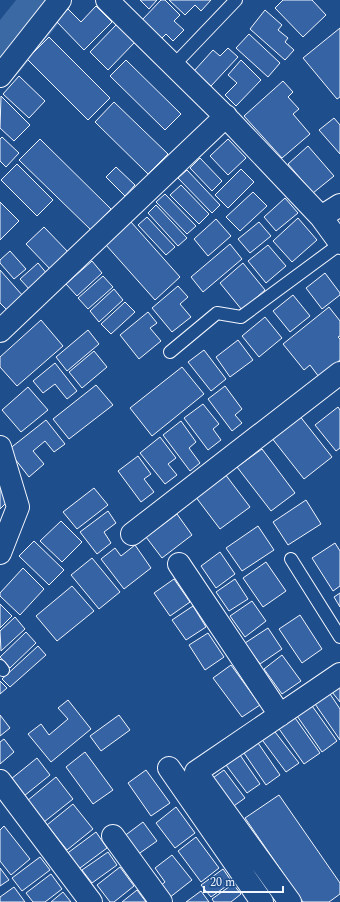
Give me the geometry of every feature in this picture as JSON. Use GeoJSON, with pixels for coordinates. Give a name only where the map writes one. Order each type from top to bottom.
{"type":"FeatureCollection","features":[{"type":"Feature","properties":{"kind":"street"},"geometry":{"type":"LineString","coordinates":[[0,76],[60,0]]}},
{"type":"Feature","properties":{"kind":"street"},"geometry":{"type":"LineString","coordinates":[[107,0],[226,116],[321,216],[340,243]]}},
{"type":"Feature","properties":{"kind":"street"},"geometry":{"type":"LineString","coordinates":[[0,331],[226,116]]}},
{"type":"Feature","properties":{"kind":"street"},"geometry":{"type":"LineString","coordinates":[[321,216],[340,205]]}},
{"type":"Feature","properties":{"kind":"street"},"geometry":{"type":"LineString","coordinates":[[132,534],[340,373]]}},
{"type":"Feature","properties":{"kind":"street"},"geometry":{"type":"LineString","coordinates":[[0,554],[18,507],[1,455]]}},
{"type":"Feature","properties":{"kind":"street"},"geometry":{"type":"LineString","coordinates":[[179,564],[280,715]]}},
{"type":"Feature","properties":{"kind":"street"},"geometry":{"type":"LineString","coordinates":[[290,902],[196,772],[340,674]]}},
{"type":"Feature","properties":{"kind":"street"},"geometry":{"type":"LineString","coordinates":[[170,768],[262,902]]}},
{"type":"Feature","properties":{"kind":"street"},"geometry":{"type":"LineString","coordinates":[[0,781],[91,902]]}},
{"type":"Feature","properties":{"kind":"street"},"geometry":{"type":"LineString","coordinates":[[113,836],[161,902]]}},
{"type":"Feature","properties":{"kind":"lane"},"geometry":{"type":"LineString","coordinates":[[173,66],[236,0]]}},
{"type":"Feature","properties":{"kind":"lane"},"geometry":{"type":"LineString","coordinates":[[170,352],[217,313],[241,317],[340,243]]}},
{"type":"Feature","properties":{"kind":"lane"},"geometry":{"type":"LineString","coordinates":[[290,560],[340,637]]}},
{"type":"Feature","properties":{"kind":"building"},"geometry":{"type":"Polygon","coordinates":[[[140,0],[157,0],[149,9],[140,0]]]}},
{"type":"Feature","properties":{"kind":"building"},"geometry":{"type":"Polygon","coordinates":[[[161,0],[165,0],[180,15],[174,21],[184,30],[173,41],[166,34],[161,39],[142,20],[161,0]]]}},
{"type":"Feature","properties":{"kind":"building"},"geometry":{"type":"Polygon","coordinates":[[[169,0],[211,0],[201,11],[195,5],[185,15],[169,0]]]}},
{"type":"Feature","properties":{"kind":"building"},"geometry":{"type":"Polygon","coordinates":[[[283,0],[312,0],[326,15],[303,37],[275,8],[283,0]]]}},
{"type":"Feature","properties":{"kind":"building"},"geometry":{"type":"Polygon","coordinates":[[[96,6],[112,22],[84,50],[56,21],[68,9],[81,22],[96,6]]]}},
{"type":"Feature","properties":{"kind":"building"},"geometry":{"type":"Polygon","coordinates":[[[265,10],[282,25],[278,30],[288,38],[285,42],[294,50],[285,60],[250,29],[265,10]]]}},
{"type":"Feature","properties":{"kind":"building"},"geometry":{"type":"Polygon","coordinates":[[[117,24],[135,42],[108,70],[90,52],[117,24]]]}},
{"type":"Feature","properties":{"kind":"building"},"geometry":{"type":"Polygon","coordinates":[[[340,28],[340,97],[337,99],[303,58],[340,28]]]}},
{"type":"Feature","properties":{"kind":"building"},"geometry":{"type":"Polygon","coordinates":[[[249,34],[280,63],[268,77],[236,48],[249,34]]]}},
{"type":"Feature","properties":{"kind":"building"},"geometry":{"type":"Polygon","coordinates":[[[49,37],[110,98],[88,120],[27,59],[49,37]]]}},
{"type":"Feature","properties":{"kind":"building"},"geometry":{"type":"Polygon","coordinates":[[[228,48],[238,57],[211,86],[194,71],[213,50],[220,56],[228,48]]]}},
{"type":"Feature","properties":{"kind":"building"},"geometry":{"type":"Polygon","coordinates":[[[126,60],[181,114],[165,130],[110,76],[126,60]]]}},
{"type":"Feature","properties":{"kind":"building"},"geometry":{"type":"Polygon","coordinates":[[[241,60],[261,80],[236,106],[225,95],[237,83],[228,75],[241,60]]]}},
{"type":"Feature","properties":{"kind":"building"},"geometry":{"type":"Polygon","coordinates":[[[19,76],[45,101],[29,118],[3,94],[19,76]]]}},
{"type":"Feature","properties":{"kind":"building"},"geometry":{"type":"Polygon","coordinates":[[[283,81],[293,92],[288,97],[299,109],[293,114],[310,134],[282,158],[244,116],[283,81]]]}},
{"type":"Feature","properties":{"kind":"building"},"geometry":{"type":"Polygon","coordinates":[[[1,96],[30,125],[14,141],[0,128],[1,96]]]}},
{"type":"Feature","properties":{"kind":"building"},"geometry":{"type":"Polygon","coordinates":[[[114,102],[168,154],[148,174],[95,122],[114,102]]]}},
{"type":"Feature","properties":{"kind":"building"},"geometry":{"type":"Polygon","coordinates":[[[334,118],[340,125],[340,154],[319,130],[334,118]]]}},
{"type":"Feature","properties":{"kind":"building"},"geometry":{"type":"Polygon","coordinates":[[[2,137],[19,153],[6,167],[0,161],[0,139],[2,137]]]}},
{"type":"Feature","properties":{"kind":"building"},"geometry":{"type":"Polygon","coordinates":[[[40,139],[111,209],[91,230],[19,160],[40,139]]]}},
{"type":"Feature","properties":{"kind":"building"},"geometry":{"type":"Polygon","coordinates":[[[228,139],[246,158],[228,175],[210,156],[228,139]]]}},
{"type":"Feature","properties":{"kind":"building"},"geometry":{"type":"Polygon","coordinates":[[[308,146],[334,176],[313,193],[288,164],[308,146]]]}},
{"type":"Feature","properties":{"kind":"building"},"geometry":{"type":"Polygon","coordinates":[[[200,158],[222,181],[212,191],[190,168],[200,158]]]}},
{"type":"Feature","properties":{"kind":"building"},"geometry":{"type":"Polygon","coordinates":[[[17,164],[53,200],[37,216],[1,180],[17,164]]]}},
{"type":"Feature","properties":{"kind":"building"},"geometry":{"type":"Polygon","coordinates":[[[116,167],[135,185],[125,196],[106,177],[116,167]]]}},
{"type":"Feature","properties":{"kind":"building"},"geometry":{"type":"Polygon","coordinates":[[[241,169],[254,182],[228,208],[215,195],[241,169]]]}},
{"type":"Feature","properties":{"kind":"building"},"geometry":{"type":"Polygon","coordinates":[[[187,170],[220,205],[212,213],[178,178],[187,170]]]}},
{"type":"Feature","properties":{"kind":"building"},"geometry":{"type":"Polygon","coordinates":[[[181,185],[209,214],[199,224],[170,195],[181,185]]]}},
{"type":"Feature","properties":{"kind":"building"},"geometry":{"type":"Polygon","coordinates":[[[253,192],[267,206],[240,231],[226,217],[253,192]]]}},
{"type":"Feature","properties":{"kind":"building"},"geometry":{"type":"Polygon","coordinates":[[[165,194],[196,226],[187,234],[156,202],[165,194]]]}},
{"type":"Feature","properties":{"kind":"building"},"geometry":{"type":"Polygon","coordinates":[[[285,198],[298,213],[276,231],[264,217],[285,198]]]}},
{"type":"Feature","properties":{"kind":"building"},"geometry":{"type":"Polygon","coordinates":[[[0,202],[19,221],[0,240],[0,202]]]}},
{"type":"Feature","properties":{"kind":"building"},"geometry":{"type":"Polygon","coordinates":[[[156,205],[187,238],[178,246],[148,213],[156,205]]]}},
{"type":"Feature","properties":{"kind":"building"},"geometry":{"type":"Polygon","coordinates":[[[147,217],[175,247],[166,255],[138,225],[147,217]]]}},
{"type":"Feature","properties":{"kind":"building"},"geometry":{"type":"Polygon","coordinates":[[[298,218],[317,240],[292,262],[273,241],[298,218]]]}},
{"type":"Feature","properties":{"kind":"building"},"geometry":{"type":"Polygon","coordinates":[[[216,219],[231,236],[208,256],[194,239],[216,219]]]}},
{"type":"Feature","properties":{"kind":"building"},"geometry":{"type":"Polygon","coordinates":[[[131,222],[180,277],[155,300],[106,245],[131,222]]]}},
{"type":"Feature","properties":{"kind":"building"},"geometry":{"type":"Polygon","coordinates":[[[259,222],[271,236],[250,253],[238,239],[259,222]]]}},
{"type":"Feature","properties":{"kind":"building"},"geometry":{"type":"Polygon","coordinates":[[[44,227],[69,253],[51,270],[26,244],[44,227]]]}},
{"type":"Feature","properties":{"kind":"building"},"geometry":{"type":"Polygon","coordinates":[[[230,244],[242,259],[203,292],[191,277],[230,244]]]}},
{"type":"Feature","properties":{"kind":"building"},"geometry":{"type":"Polygon","coordinates":[[[268,245],[286,266],[266,283],[248,261],[268,245]]]}},
{"type":"Feature","properties":{"kind":"building"},"geometry":{"type":"Polygon","coordinates":[[[10,251],[26,269],[14,279],[0,263],[0,260],[10,251]]]}},
{"type":"Feature","properties":{"kind":"building"},"geometry":{"type":"Polygon","coordinates":[[[92,261],[102,273],[77,296],[66,284],[92,261]]]}},
{"type":"Feature","properties":{"kind":"building"},"geometry":{"type":"Polygon","coordinates":[[[38,263],[48,275],[30,290],[20,279],[38,263]]]}},
{"type":"Feature","properties":{"kind":"building"},"geometry":{"type":"Polygon","coordinates":[[[243,263],[265,290],[242,310],[220,283],[243,263]]]}},
{"type":"Feature","properties":{"kind":"building"},"geometry":{"type":"Polygon","coordinates":[[[0,270],[23,296],[7,310],[0,303],[0,270]]]}},
{"type":"Feature","properties":{"kind":"building"},"geometry":{"type":"Polygon","coordinates":[[[325,273],[340,295],[322,309],[306,288],[325,273]]]}},
{"type":"Feature","properties":{"kind":"building"},"geometry":{"type":"Polygon","coordinates":[[[103,276],[113,287],[88,309],[78,298],[103,276]]]}},
{"type":"Feature","properties":{"kind":"building"},"geometry":{"type":"Polygon","coordinates":[[[178,286],[188,297],[180,304],[191,317],[172,332],[152,308],[178,286]]]}},
{"type":"Feature","properties":{"kind":"building"},"geometry":{"type":"Polygon","coordinates":[[[114,289],[123,300],[99,322],[90,311],[114,289]]]}},
{"type":"Feature","properties":{"kind":"building"},"geometry":{"type":"Polygon","coordinates":[[[293,295],[310,316],[290,332],[273,311],[293,295]]]}},
{"type":"Feature","properties":{"kind":"building"},"geometry":{"type":"Polygon","coordinates":[[[125,302],[135,312],[111,334],[101,324],[125,302]]]}},
{"type":"Feature","properties":{"kind":"building"},"geometry":{"type":"Polygon","coordinates":[[[329,307],[340,321],[340,336],[338,337],[340,339],[340,360],[319,377],[310,365],[304,370],[283,344],[329,307]]]}},
{"type":"Feature","properties":{"kind":"building"},"geometry":{"type":"Polygon","coordinates":[[[148,312],[157,323],[150,328],[161,341],[139,359],[120,335],[148,312]]]}},
{"type":"Feature","properties":{"kind":"building"},"geometry":{"type":"Polygon","coordinates":[[[265,317],[282,338],[259,357],[242,336],[265,317]]]}},
{"type":"Feature","properties":{"kind":"building"},"geometry":{"type":"Polygon","coordinates":[[[41,320],[63,346],[17,386],[0,367],[0,357],[41,320]]]}},
{"type":"Feature","properties":{"kind":"building"},"geometry":{"type":"Polygon","coordinates":[[[88,330],[99,344],[67,371],[56,357],[88,330]]]}},
{"type":"Feature","properties":{"kind":"building"},"geometry":{"type":"Polygon","coordinates":[[[238,340],[253,360],[230,377],[216,357],[238,340]]]}},
{"type":"Feature","properties":{"kind":"building"},"geometry":{"type":"Polygon","coordinates":[[[204,350],[226,379],[211,391],[188,362],[204,350]]]}},
{"type":"Feature","properties":{"kind":"building"},"geometry":{"type":"Polygon","coordinates":[[[94,351],[107,367],[82,388],[69,372],[94,351]]]}},
{"type":"Feature","properties":{"kind":"building"},"geometry":{"type":"Polygon","coordinates":[[[55,363],[77,391],[67,399],[55,384],[43,393],[33,381],[55,363]]]}},
{"type":"Feature","properties":{"kind":"building"},"geometry":{"type":"Polygon","coordinates":[[[182,367],[204,394],[152,436],[130,408],[182,367]]]}},
{"type":"Feature","properties":{"kind":"building"},"geometry":{"type":"Polygon","coordinates":[[[96,385],[113,405],[69,439],[53,419],[96,385]]]}},
{"type":"Feature","properties":{"kind":"building"},"geometry":{"type":"Polygon","coordinates":[[[225,386],[242,409],[235,415],[242,423],[232,431],[208,399],[225,386]]]}},
{"type":"Feature","properties":{"kind":"building"},"geometry":{"type":"Polygon","coordinates":[[[28,387],[48,410],[21,432],[2,410],[28,387]]]}},
{"type":"Feature","properties":{"kind":"building"},"geometry":{"type":"Polygon","coordinates":[[[203,404],[219,424],[213,429],[221,440],[208,450],[184,418],[203,404]]]}},
{"type":"Feature","properties":{"kind":"building"},"geometry":{"type":"Polygon","coordinates":[[[338,407],[340,410],[340,448],[336,451],[315,425],[338,407]]]}},
{"type":"Feature","properties":{"kind":"building"},"geometry":{"type":"Polygon","coordinates":[[[299,415],[332,457],[304,479],[271,437],[299,415]]]}},
{"type":"Feature","properties":{"kind":"building"},"geometry":{"type":"Polygon","coordinates":[[[46,420],[65,444],[54,452],[45,441],[33,451],[44,464],[29,477],[8,450],[46,420]]]}},
{"type":"Feature","properties":{"kind":"building"},"geometry":{"type":"Polygon","coordinates":[[[181,421],[196,442],[189,448],[200,463],[190,471],[163,435],[181,421]]]}},
{"type":"Feature","properties":{"kind":"building"},"geometry":{"type":"Polygon","coordinates":[[[160,437],[176,458],[168,464],[177,475],[165,484],[140,453],[160,437]]]}},
{"type":"Feature","properties":{"kind":"building"},"geometry":{"type":"Polygon","coordinates":[[[262,449],[295,493],[271,511],[237,467],[262,449]]]}},
{"type":"Feature","properties":{"kind":"building"},"geometry":{"type":"Polygon","coordinates":[[[138,456],[151,474],[144,479],[154,492],[141,502],[118,471],[138,456]]]}},
{"type":"Feature","properties":{"kind":"building"},"geometry":{"type":"Polygon","coordinates":[[[225,474],[250,507],[220,529],[195,496],[225,474]]]}},
{"type":"Feature","properties":{"kind":"building"},"geometry":{"type":"Polygon","coordinates":[[[2,484],[7,502],[0,509],[0,485],[2,484]]]}},
{"type":"Feature","properties":{"kind":"building"},"geometry":{"type":"Polygon","coordinates":[[[94,488],[108,505],[77,529],[63,512],[94,488]]]}},
{"type":"Feature","properties":{"kind":"building"},"geometry":{"type":"Polygon","coordinates":[[[306,500],[321,524],[288,545],[273,522],[306,500]]]}},
{"type":"Feature","properties":{"kind":"building"},"geometry":{"type":"Polygon","coordinates":[[[108,511],[116,523],[104,532],[111,543],[97,554],[80,532],[108,511]]]}},
{"type":"Feature","properties":{"kind":"building"},"geometry":{"type":"Polygon","coordinates":[[[177,514],[192,535],[162,558],[146,537],[177,514]]]}},
{"type":"Feature","properties":{"kind":"building"},"geometry":{"type":"Polygon","coordinates":[[[61,521],[82,542],[62,562],[40,541],[61,521]]]}},
{"type":"Feature","properties":{"kind":"building"},"geometry":{"type":"Polygon","coordinates":[[[258,526],[274,550],[242,571],[226,548],[258,526]]]}},
{"type":"Feature","properties":{"kind":"building"},"geometry":{"type":"Polygon","coordinates":[[[34,541],[64,570],[49,585],[19,556],[34,541]]]}},
{"type":"Feature","properties":{"kind":"building"},"geometry":{"type":"Polygon","coordinates":[[[335,543],[340,551],[340,586],[333,591],[312,558],[335,543]]]}},
{"type":"Feature","properties":{"kind":"building"},"geometry":{"type":"Polygon","coordinates":[[[135,545],[151,568],[124,589],[101,559],[115,548],[121,556],[135,545]]]}},
{"type":"Feature","properties":{"kind":"building"},"geometry":{"type":"Polygon","coordinates":[[[220,552],[235,574],[216,588],[201,566],[220,552]]]}},
{"type":"Feature","properties":{"kind":"building"},"geometry":{"type":"Polygon","coordinates":[[[92,558],[120,592],[99,609],[71,575],[92,558]]]}},
{"type":"Feature","properties":{"kind":"building"},"geometry":{"type":"Polygon","coordinates":[[[266,562],[286,591],[263,607],[243,578],[266,562]]]}},
{"type":"Feature","properties":{"kind":"building"},"geometry":{"type":"Polygon","coordinates":[[[23,568],[44,589],[20,615],[0,596],[0,593],[23,568]]]}},
{"type":"Feature","properties":{"kind":"building"},"geometry":{"type":"Polygon","coordinates":[[[174,579],[190,602],[170,616],[154,593],[174,579]]]}},
{"type":"Feature","properties":{"kind":"building"},"geometry":{"type":"Polygon","coordinates":[[[235,579],[248,599],[229,611],[216,592],[235,579]]]}},
{"type":"Feature","properties":{"kind":"building"},"geometry":{"type":"Polygon","coordinates":[[[72,586],[94,611],[57,641],[36,616],[72,586]]]}},
{"type":"Feature","properties":{"kind":"building"},"geometry":{"type":"Polygon","coordinates":[[[340,593],[340,607],[334,597],[340,593]]]}},
{"type":"Feature","properties":{"kind":"building"},"geometry":{"type":"Polygon","coordinates":[[[252,601],[266,621],[245,637],[230,616],[252,601]]]}},
{"type":"Feature","properties":{"kind":"building"},"geometry":{"type":"Polygon","coordinates":[[[0,604],[12,616],[0,628],[0,604]]]}},
{"type":"Feature","properties":{"kind":"building"},"geometry":{"type":"Polygon","coordinates":[[[193,606],[206,627],[186,640],[172,620],[193,606]]]}},
{"type":"Feature","properties":{"kind":"building"},"geometry":{"type":"Polygon","coordinates":[[[300,615],[322,649],[302,663],[279,629],[300,615]]]}},
{"type":"Feature","properties":{"kind":"building"},"geometry":{"type":"Polygon","coordinates":[[[15,617],[25,629],[1,651],[0,631],[15,617]]]}},
{"type":"Feature","properties":{"kind":"building"},"geometry":{"type":"Polygon","coordinates":[[[268,628],[282,649],[260,664],[245,643],[268,628]]]}},
{"type":"Feature","properties":{"kind":"building"},"geometry":{"type":"Polygon","coordinates":[[[26,632],[36,643],[10,668],[0,657],[26,632]]]}},
{"type":"Feature","properties":{"kind":"building"},"geometry":{"type":"Polygon","coordinates":[[[208,633],[224,657],[205,670],[189,645],[208,633]]]}},
{"type":"Feature","properties":{"kind":"building"},"geometry":{"type":"Polygon","coordinates":[[[38,646],[46,655],[10,687],[2,679],[38,646]]]}},
{"type":"Feature","properties":{"kind":"building"},"geometry":{"type":"Polygon","coordinates":[[[282,655],[301,681],[282,694],[264,669],[282,655]]]}},
{"type":"Feature","properties":{"kind":"building"},"geometry":{"type":"Polygon","coordinates":[[[231,665],[260,705],[242,717],[213,678],[231,665]]]}},
{"type":"Feature","properties":{"kind":"building"},"geometry":{"type":"Polygon","coordinates":[[[0,681],[7,688],[0,694],[0,681]]]}},
{"type":"Feature","properties":{"kind":"building"},"geometry":{"type":"Polygon","coordinates":[[[340,686],[340,702],[332,692],[340,686]]]}},
{"type":"Feature","properties":{"kind":"building"},"geometry":{"type":"Polygon","coordinates":[[[328,691],[340,709],[340,740],[313,701],[328,691]]]}},
{"type":"Feature","properties":{"kind":"building"},"geometry":{"type":"Polygon","coordinates":[[[68,700],[91,729],[51,762],[28,734],[41,724],[49,735],[68,719],[58,708],[68,700]]]}},
{"type":"Feature","properties":{"kind":"building"},"geometry":{"type":"Polygon","coordinates":[[[310,703],[337,741],[322,752],[295,713],[310,703]]]}},
{"type":"Feature","properties":{"kind":"building"},"geometry":{"type":"Polygon","coordinates":[[[0,715],[10,728],[0,736],[0,715]]]}},
{"type":"Feature","properties":{"kind":"building"},"geometry":{"type":"Polygon","coordinates":[[[119,715],[130,730],[101,751],[90,736],[119,715]]]}},
{"type":"Feature","properties":{"kind":"building"},"geometry":{"type":"Polygon","coordinates":[[[293,715],[320,753],[304,764],[277,726],[293,715]]]}},
{"type":"Feature","properties":{"kind":"building"},"geometry":{"type":"Polygon","coordinates":[[[272,728],[299,763],[286,772],[260,737],[272,728]]]}},
{"type":"Feature","properties":{"kind":"building"},"geometry":{"type":"Polygon","coordinates":[[[4,739],[14,752],[0,764],[0,742],[4,739]]]}},
{"type":"Feature","properties":{"kind":"building"},"geometry":{"type":"Polygon","coordinates":[[[256,740],[280,775],[266,785],[242,750],[256,740]]]}},
{"type":"Feature","properties":{"kind":"building"},"geometry":{"type":"Polygon","coordinates":[[[85,752],[113,790],[93,804],[66,767],[85,752]]]}},
{"type":"Feature","properties":{"kind":"building"},"geometry":{"type":"Polygon","coordinates":[[[240,755],[260,784],[247,793],[226,765],[240,755]]]}},
{"type":"Feature","properties":{"kind":"building"},"geometry":{"type":"Polygon","coordinates":[[[37,758],[50,775],[24,796],[11,779],[37,758]]]}},
{"type":"Feature","properties":{"kind":"building"},"geometry":{"type":"Polygon","coordinates":[[[146,770],[170,803],[151,816],[128,783],[146,770]]]}},
{"type":"Feature","properties":{"kind":"building"},"geometry":{"type":"Polygon","coordinates":[[[224,770],[245,798],[231,808],[210,780],[224,770]]]}},
{"type":"Feature","properties":{"kind":"building"},"geometry":{"type":"Polygon","coordinates":[[[56,777],[73,799],[44,822],[27,801],[56,777]]]}},
{"type":"Feature","properties":{"kind":"building"},"geometry":{"type":"Polygon","coordinates":[[[279,795],[340,883],[340,894],[329,902],[303,902],[245,818],[279,795]]]}},
{"type":"Feature","properties":{"kind":"building"},"geometry":{"type":"Polygon","coordinates":[[[73,804],[93,829],[67,850],[47,825],[73,804]]]}},
{"type":"Feature","properties":{"kind":"building"},"geometry":{"type":"Polygon","coordinates":[[[176,807],[195,833],[175,848],[156,823],[176,807]]]}},
{"type":"Feature","properties":{"kind":"building"},"geometry":{"type":"Polygon","coordinates":[[[143,822],[157,841],[137,855],[123,837],[143,822]]]}},
{"type":"Feature","properties":{"kind":"building"},"geometry":{"type":"Polygon","coordinates":[[[4,826],[30,859],[11,875],[0,861],[0,830],[4,826]]]}},
{"type":"Feature","properties":{"kind":"building"},"geometry":{"type":"Polygon","coordinates":[[[96,832],[107,848],[76,871],[65,855],[96,832]]]}},
{"type":"Feature","properties":{"kind":"building"},"geometry":{"type":"Polygon","coordinates":[[[196,837],[219,868],[201,882],[178,851],[196,837]]]}},
{"type":"Feature","properties":{"kind":"building"},"geometry":{"type":"Polygon","coordinates":[[[108,852],[117,865],[92,883],[82,870],[108,852]]]}},
{"type":"Feature","properties":{"kind":"building"},"geometry":{"type":"Polygon","coordinates":[[[172,855],[192,880],[169,898],[160,886],[165,882],[155,868],[172,855]]]}},
{"type":"Feature","properties":{"kind":"building"},"geometry":{"type":"Polygon","coordinates":[[[40,857],[50,870],[22,891],[12,878],[40,857]]]}},
{"type":"Feature","properties":{"kind":"building"},"geometry":{"type":"Polygon","coordinates":[[[120,867],[134,886],[114,902],[110,902],[97,885],[120,867]]]}},
{"type":"Feature","properties":{"kind":"building"},"geometry":{"type":"Polygon","coordinates":[[[0,868],[9,880],[0,886],[0,868]]]}},
{"type":"Feature","properties":{"kind":"building"},"geometry":{"type":"Polygon","coordinates":[[[223,869],[232,882],[211,897],[201,885],[223,869]]]}},
{"type":"Feature","properties":{"kind":"building"},"geometry":{"type":"Polygon","coordinates":[[[51,874],[62,889],[45,902],[33,902],[26,893],[51,874]]]}},
{"type":"Feature","properties":{"kind":"building"},"geometry":{"type":"Polygon","coordinates":[[[233,884],[241,894],[231,902],[214,902],[212,899],[233,884]]]}},
{"type":"Feature","properties":{"kind":"building"},"geometry":{"type":"Polygon","coordinates":[[[14,887],[25,902],[0,902],[0,897],[14,887]]]}},
{"type":"Feature","properties":{"kind":"building"},"geometry":{"type":"Polygon","coordinates":[[[137,890],[146,902],[122,902],[137,890]]]}},
{"type":"Feature","properties":{"kind":"building"},"geometry":{"type":"Polygon","coordinates":[[[201,891],[209,902],[186,902],[201,891]]]}},
{"type":"Feature","properties":{"kind":"building"},"geometry":{"type":"Polygon","coordinates":[[[63,892],[71,902],[51,902],[63,892]]]}},
{"type":"Feature","properties":{"kind":"waterway"},"geometry":{"type":"LineString","coordinates":[[0,58],[47,0]]}}]}
